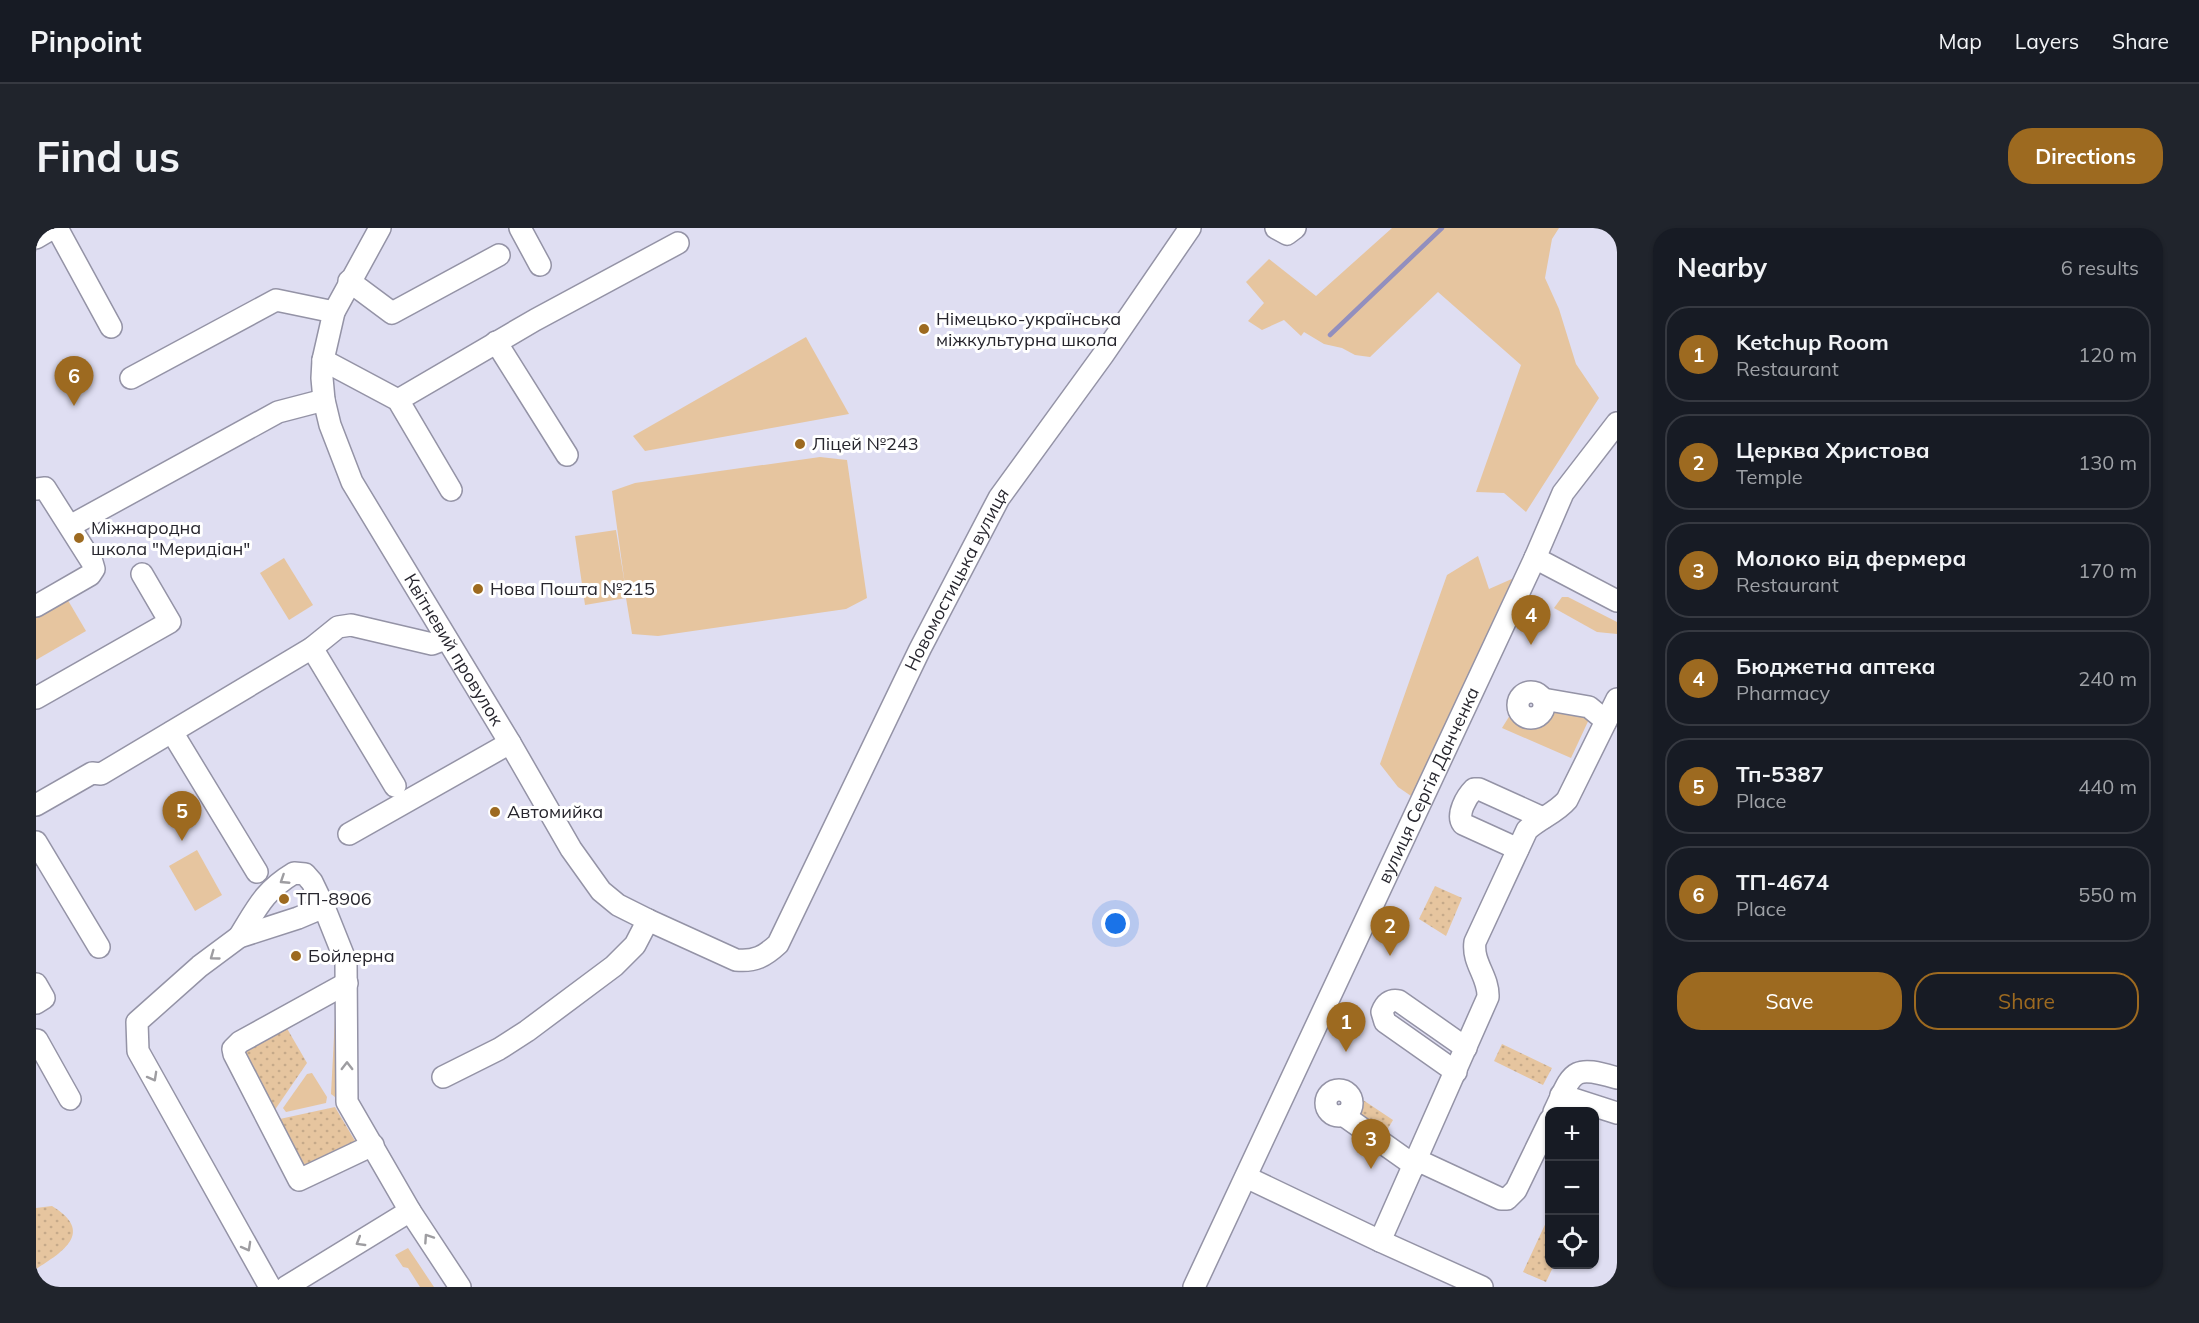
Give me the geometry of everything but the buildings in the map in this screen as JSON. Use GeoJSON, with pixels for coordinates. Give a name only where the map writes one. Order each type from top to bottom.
{"type":"FeatureCollection","features":[{"type":"Feature","properties":{"kind":"street"},"geometry":{"type":"LineString","coordinates":[[36,238],[55,228],[111,327]]}},
{"type":"Feature","properties":{"kind":"street","name":"Квітневий провулок"},"geometry":{"type":"LineString","coordinates":[[380,228],[334,312],[323,360],[324,400],[330,425],[352,482],[587,874],[601,891],[618,905],[736,960],[750,961],[766,955]]}},
{"type":"Feature","properties":{"kind":"street"},"geometry":{"type":"LineString","coordinates":[[520,228],[540,265]]}},
{"type":"Feature","properties":{"kind":"street","name":"Новомостицька вулиця"},"geometry":{"type":"LineString","coordinates":[[766,955],[778,944],[920,649],[999,498],[1103,355],[1190,228]]}},
{"type":"Feature","properties":{"kind":"street"},"geometry":{"type":"LineString","coordinates":[[1276,228],[1287,234],[1295,228]]}},
{"type":"Feature","properties":{"kind":"street"},"geometry":{"type":"LineString","coordinates":[[398,400],[496,342],[678,243]]}},
{"type":"Feature","properties":{"kind":"street"},"geometry":{"type":"LineString","coordinates":[[349,281],[392,313],[499,255]]}},
{"type":"Feature","properties":{"kind":"street"},"geometry":{"type":"LineString","coordinates":[[131,378],[276,300],[334,312]]}},
{"type":"Feature","properties":{"kind":"street"},"geometry":{"type":"LineString","coordinates":[[496,342],[567,455]]}},
{"type":"Feature","properties":{"kind":"street"},"geometry":{"type":"LineString","coordinates":[[323,360],[398,400],[451,490]]}},
{"type":"Feature","properties":{"kind":"street"},"geometry":{"type":"LineString","coordinates":[[70,526],[278,412],[324,400]]}},
{"type":"Feature","properties":{"kind":"street","name":"вулиця Сергія Данченка"},"geometry":{"type":"LineString","coordinates":[[1194,1287],[1535,558],[1563,493],[1617,423]]}},
{"type":"Feature","properties":{"kind":"street"},"geometry":{"type":"LineString","coordinates":[[36,489],[45,488],[92,562],[94,569],[90,575],[36,606]]}},
{"type":"Feature","properties":{"kind":"street"},"geometry":{"type":"LineString","coordinates":[[1535,558],[1617,601]]}},
{"type":"Feature","properties":{"kind":"street"},"geometry":{"type":"LineString","coordinates":[[36,698],[170,622],[142,574]]}},
{"type":"Feature","properties":{"kind":"street"},"geometry":{"type":"LineString","coordinates":[[36,805],[92,772],[101,774],[312,648],[338,627],[351,625],[432,644],[445,639]]}},
{"type":"Feature","properties":{"kind":"street"},"geometry":{"type":"LineString","coordinates":[[312,648],[395,786]]}},
{"type":"Feature","properties":{"kind":"street"},"geometry":{"type":"LineString","coordinates":[[1543,699],[1589,707],[1606,722]]}},
{"type":"Feature","properties":{"kind":"street"},"geometry":{"type":"LineString","coordinates":[[1380,1241],[1488,997],[1486,979],[1473,954],[1474,942],[1527,830],[1561,808],[1568,800],[1617,699]]}},
{"type":"Feature","properties":{"kind":"street"},"geometry":{"type":"LineString","coordinates":[[172,732],[257,872]]}},
{"type":"Feature","properties":{"kind":"street"},"geometry":{"type":"LineString","coordinates":[[349,834],[418,798],[510,743]]}},
{"type":"Feature","properties":{"kind":"street"},"geometry":{"type":"LineString","coordinates":[[1518,849],[1460,821],[1470,793],[1474,789],[1479,789],[1543,818]]}},
{"type":"Feature","properties":{"kind":"street"},"geometry":{"type":"LineString","coordinates":[[36,842],[99,947]]}},
{"type":"Feature","properties":{"kind":"street"},"geometry":{"type":"LineString","coordinates":[[239,938],[256,908],[271,888],[294,873],[305,874],[312,882],[346,962],[346,1102],[374,1145],[410,1211],[460,1287]]}},
{"type":"Feature","properties":{"kind":"street"},"geometry":{"type":"LineString","coordinates":[[270,1287],[138,1051],[137,1022],[200,966],[239,938],[324,907]]}},
{"type":"Feature","properties":{"kind":"street"},"geometry":{"type":"LineString","coordinates":[[443,1077],[499,1049],[614,966],[635,945],[648,920]]}},
{"type":"Feature","properties":{"kind":"street"},"geometry":{"type":"LineString","coordinates":[[347,983],[240,1042],[234,1049],[234,1054],[299,1180],[374,1145]]}},
{"type":"Feature","properties":{"kind":"street"},"geometry":{"type":"LineString","coordinates":[[36,984],[44,998],[36,1003]]}},
{"type":"Feature","properties":{"kind":"street"},"geometry":{"type":"LineString","coordinates":[[1456,1072],[1385,1022],[1382,1012],[1384,1006],[1394,1000],[1399,1001],[1466,1048]]}},
{"type":"Feature","properties":{"kind":"street"},"geometry":{"type":"LineString","coordinates":[[36,1040],[70,1099]]}},
{"type":"Feature","properties":{"kind":"street"},"geometry":{"type":"LineString","coordinates":[[1617,1078],[1592,1070],[1582,1071],[1569,1080],[1558,1103],[1617,1113]]}},
{"type":"Feature","properties":{"kind":"street"},"geometry":{"type":"LineString","coordinates":[[1343,1115],[1416,1163],[1501,1199],[1507,1199],[1516,1190],[1545,1130]]}},
{"type":"Feature","properties":{"kind":"street"},"geometry":{"type":"LineString","coordinates":[[1246,1177],[1474,1285]]}},
{"type":"Feature","properties":{"kind":"street"},"geometry":{"type":"LineString","coordinates":[[286,1287],[410,1211]]}},
{"type":"Feature","properties":{"kind":"shaded area"},"geometry":{"type":"Polygon","coordinates":[[[1392,228],[1559,228],[1552,239],[1545,278],[1559,309],[1576,364],[1599,398],[1526,512],[1504,493],[1476,492],[1521,365],[1438,292],[1370,357],[1355,355],[1342,348],[1324,344],[1304,332],[1301,336],[1284,320],[1262,330],[1248,321],[1264,303],[1246,282],[1269,259],[1316,296],[1392,228]]]}},
{"type":"Feature","properties":{"kind":"shaded area"},"geometry":{"type":"Polygon","coordinates":[[[806,337],[849,414],[645,451],[633,436],[806,337]]]}},
{"type":"Feature","properties":{"kind":"shaded area"},"geometry":{"type":"Polygon","coordinates":[[[820,457],[847,460],[867,598],[846,609],[658,636],[632,634],[626,598],[585,605],[575,536],[616,530],[625,585],[612,491],[635,483],[820,457]]]}},
{"type":"Feature","properties":{"kind":"shaded area"},"geometry":{"type":"Polygon","coordinates":[[[1478,556],[1489,589],[1514,578],[1414,798],[1398,787],[1380,764],[1447,575],[1478,556]]]}},
{"type":"Feature","properties":{"kind":"shaded area"},"geometry":{"type":"Polygon","coordinates":[[[284,558],[313,605],[289,620],[260,573],[284,558]]]}},
{"type":"Feature","properties":{"kind":"shaded area"},"geometry":{"type":"Polygon","coordinates":[[[66,597],[86,631],[36,660],[36,615],[66,597]]]}},
{"type":"Feature","properties":{"kind":"shaded area"},"geometry":{"type":"Polygon","coordinates":[[[1562,597],[1568,597],[1617,622],[1617,634],[1597,632],[1554,608],[1562,597]]]}},
{"type":"Feature","properties":{"kind":"shaded area"},"geometry":{"type":"Polygon","coordinates":[[[1551,708],[1591,715],[1571,758],[1502,728],[1510,715],[1523,721],[1533,722],[1551,708]]]}},
{"type":"Feature","properties":{"kind":"shaded area"},"geometry":{"type":"Polygon","coordinates":[[[197,850],[222,895],[195,911],[169,866],[197,850]]]}},
{"type":"Feature","properties":{"kind":"shaded area"},"geometry":{"type":"Polygon","coordinates":[[[1435,886],[1462,898],[1446,936],[1419,919],[1435,886]]]}},
{"type":"Feature","properties":{"kind":"shaded area"},"geometry":{"type":"Polygon","coordinates":[[[336,998],[340,1000],[335,1097],[331,1094],[336,998]]]}},
{"type":"Feature","properties":{"kind":"shaded area"},"geometry":{"type":"Polygon","coordinates":[[[285,1025],[307,1063],[272,1114],[240,1049],[285,1025]]]}},
{"type":"Feature","properties":{"kind":"shaded area"},"geometry":{"type":"Polygon","coordinates":[[[1502,1044],[1552,1068],[1543,1085],[1494,1061],[1502,1044]]]}},
{"type":"Feature","properties":{"kind":"shaded area"},"geometry":{"type":"Polygon","coordinates":[[[312,1073],[327,1097],[326,1103],[286,1112],[283,1108],[307,1074],[312,1073]]]}},
{"type":"Feature","properties":{"kind":"shaded area"},"geometry":{"type":"Polygon","coordinates":[[[1363,1100],[1393,1120],[1383,1137],[1355,1112],[1363,1100]]]}},
{"type":"Feature","properties":{"kind":"shaded area"},"geometry":{"type":"Polygon","coordinates":[[[335,1107],[358,1146],[302,1173],[275,1120],[335,1107]]]}},
{"type":"Feature","properties":{"kind":"shaded area"},"geometry":{"type":"Polygon","coordinates":[[[52,1206],[65,1215],[71,1224],[73,1233],[70,1241],[56,1256],[36,1269],[36,1208],[52,1206]]]}},
{"type":"Feature","properties":{"kind":"shaded area"},"geometry":{"type":"Polygon","coordinates":[[[1545,1225],[1545,1269],[1552,1269],[1546,1282],[1523,1272],[1545,1225]]]}},
{"type":"Feature","properties":{"kind":"shaded area"},"geometry":{"type":"Polygon","coordinates":[[[408,1248],[434,1287],[420,1287],[408,1268],[403,1267],[395,1255],[408,1248]]]}},
{"type":"Feature","properties":{"kind":"waterway"},"geometry":{"type":"LineString","coordinates":[[1330,335],[1442,228]]}},
{"type":"Feature","properties":{"kind":"place","name":"Німецько-українська міжкультурна школа"},"geometry":{"type":"Point","coordinates":[924,329]}},
{"type":"Feature","properties":{"kind":"place","name":"ТП-4674"},"geometry":{"type":"Point","coordinates":[74,406]}},
{"type":"Feature","properties":{"kind":"place","name":"Ліцей №243"},"geometry":{"type":"Point","coordinates":[800,444]}},
{"type":"Feature","properties":{"kind":"place","name":"Міжнародна школа \"Меридіан\""},"geometry":{"type":"Point","coordinates":[79,538]}},
{"type":"Feature","properties":{"kind":"place","name":"Нова Пошта №215"},"geometry":{"type":"Point","coordinates":[478,589]}},
{"type":"Feature","properties":{"kind":"place","name":"Бюджетна аптека"},"geometry":{"type":"Point","coordinates":[1531,645]}},
{"type":"Feature","properties":{"kind":"place","name":"Автомийка"},"geometry":{"type":"Point","coordinates":[495,812]}},
{"type":"Feature","properties":{"kind":"place","name":"Тп-5387"},"geometry":{"type":"Point","coordinates":[182,841]}},
{"type":"Feature","properties":{"kind":"place","name":"ТП-8906"},"geometry":{"type":"Point","coordinates":[284,899]}},
{"type":"Feature","properties":{"kind":"place","name":"Бойлерна"},"geometry":{"type":"Point","coordinates":[296,956]}},
{"type":"Feature","properties":{"kind":"place","name":"Церква Христова"},"geometry":{"type":"Point","coordinates":[1390,956]}},
{"type":"Feature","properties":{"kind":"place","name":"Ketchup Room"},"geometry":{"type":"Point","coordinates":[1346,1052]}},
{"type":"Feature","properties":{"kind":"place","name":"Молоко від фермера"},"geometry":{"type":"Point","coordinates":[1371,1169]}}]}
